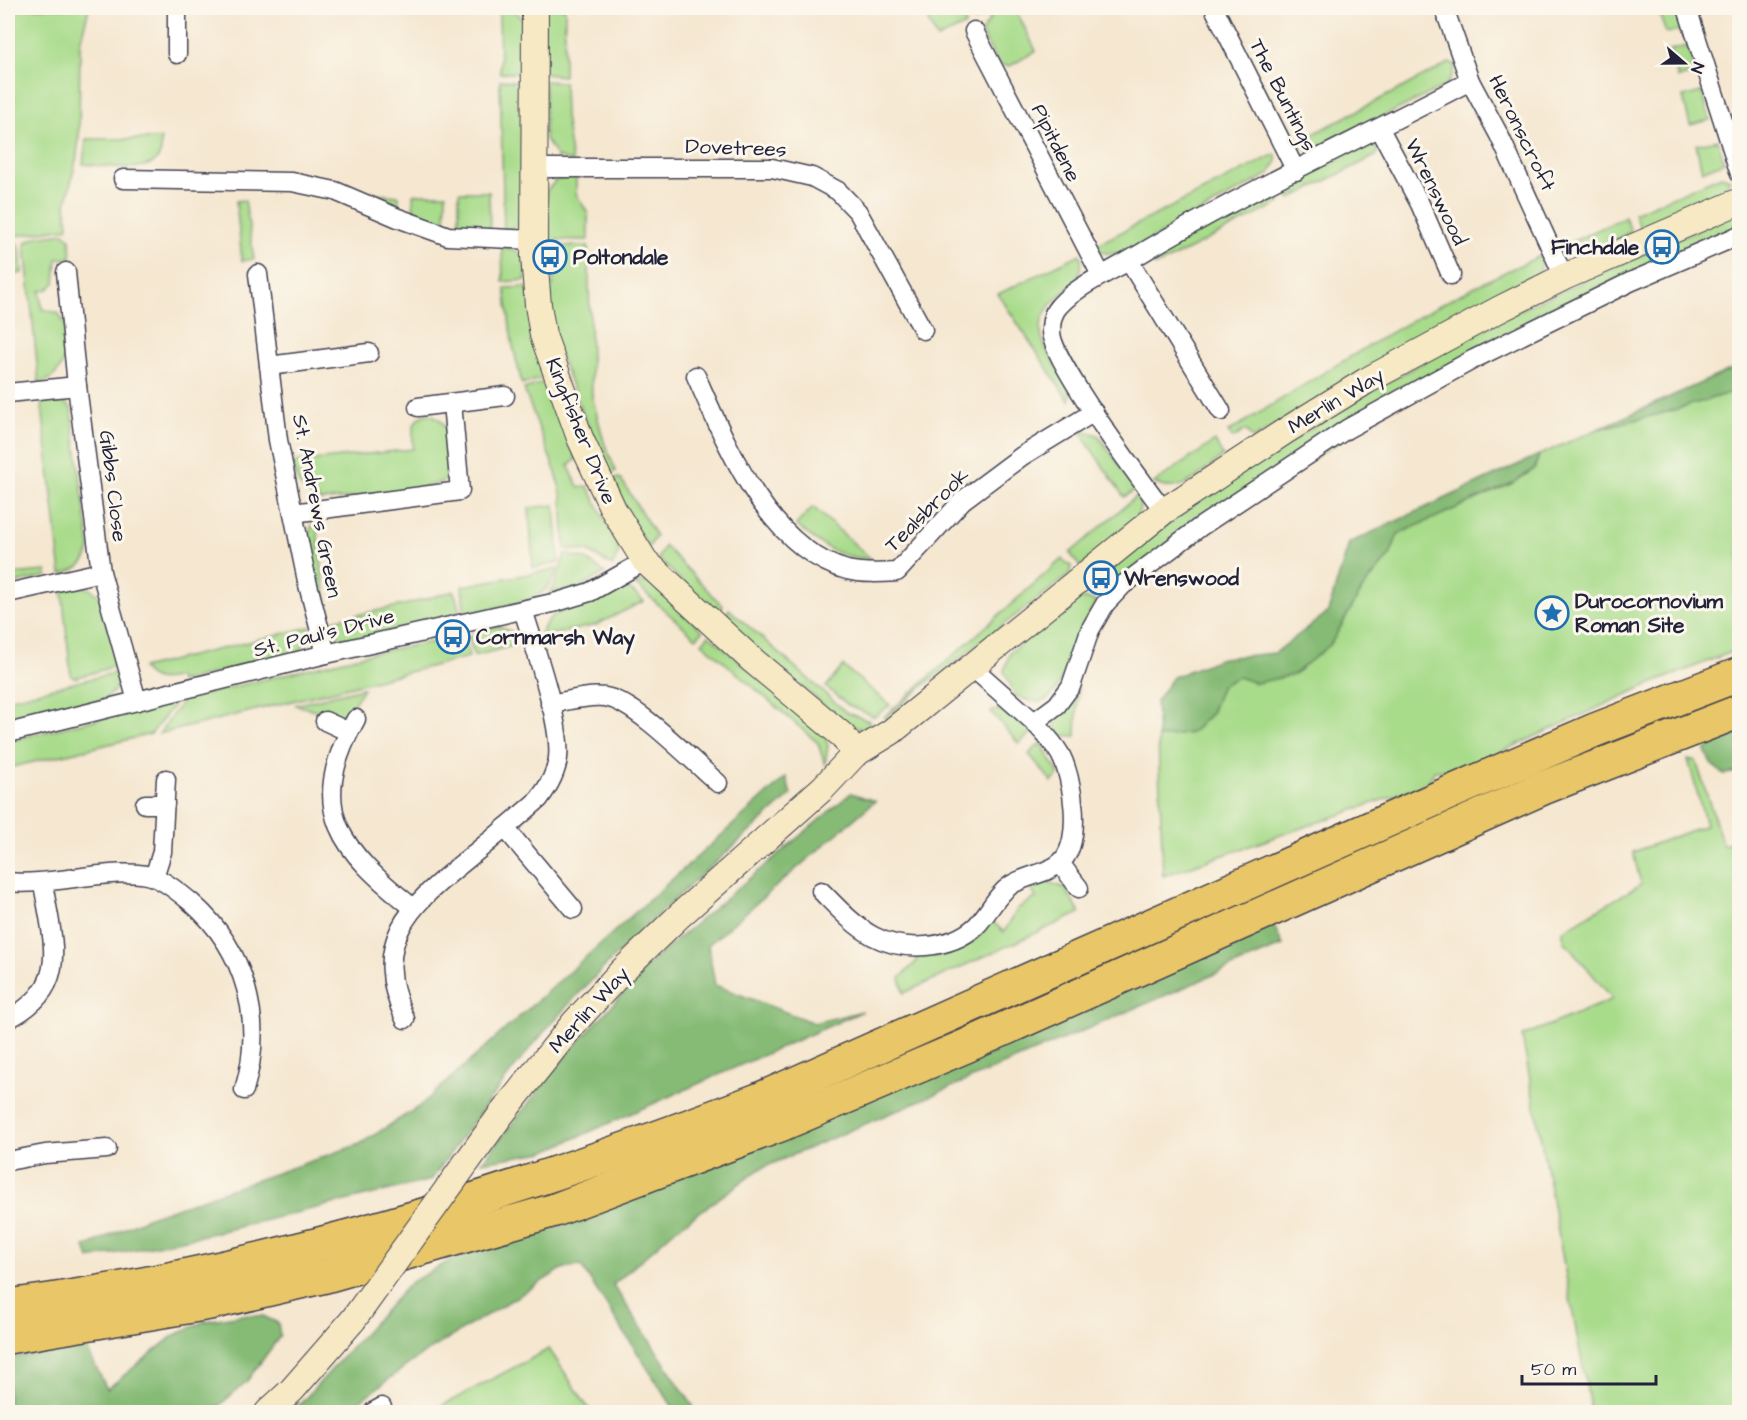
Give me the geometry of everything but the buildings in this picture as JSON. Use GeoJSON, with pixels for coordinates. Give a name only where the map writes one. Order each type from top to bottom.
{"type":"FeatureCollection","features":[{"type":"Feature","properties":{"kind":"highway"},"geometry":{"type":"LineString","coordinates":[[8,1306],[268,1256],[408,1220],[644,1144],[758,1100],[1595,730],[1740,674]]}},
{"type":"Feature","properties":{"kind":"highway"},"geometry":{"type":"LineString","coordinates":[[8,1337],[210,1303],[314,1278],[555,1210],[780,1125],[966,1046],[1543,788],[1740,711]]}},
{"type":"Feature","properties":{"kind":"street"},"geometry":{"type":"LineString","coordinates":[[177,8],[177,54]]}},
{"type":"Feature","properties":{"kind":"street","name":"Kingfisher Drive"},"geometry":{"type":"LineString","coordinates":[[535,8],[535,240],[539,314],[543,335],[560,387],[580,438],[613,509],[645,561],[751,658],[843,736],[855,754]]}},
{"type":"Feature","properties":{"kind":"street","name":"The Buntings"},"geometry":{"type":"LineString","coordinates":[[1214,8],[1296,171]]}},
{"type":"Feature","properties":{"kind":"street","name":"Heronscroft"},"geometry":{"type":"LineString","coordinates":[[1444,8],[1470,81],[1503,144],[1564,277]]}},
{"type":"Feature","properties":{"kind":"street"},"geometry":{"type":"LineString","coordinates":[[1687,8],[1732,129],[1740,174]]}},
{"type":"Feature","properties":{"kind":"street","name":"Pipitdene"},"geometry":{"type":"LineString","coordinates":[[974,31],[1101,275]]}},
{"type":"Feature","properties":{"kind":"street","name":"Wrenswood"},"geometry":{"type":"LineString","coordinates":[[1164,512],[1094,412],[1057,351],[1051,330],[1055,311],[1060,304],[1101,275],[1168,237],[1470,81]]}},
{"type":"Feature","properties":{"kind":"street","name":"Wrenswood"},"geometry":{"type":"LineString","coordinates":[[1380,129],[1420,204],[1451,276]]}},
{"type":"Feature","properties":{"kind":"street","name":"Dovetrees"},"geometry":{"type":"LineString","coordinates":[[536,168],[772,168],[812,177],[838,191],[858,212],[922,330]]}},
{"type":"Feature","properties":{"kind":"street"},"geometry":{"type":"LineString","coordinates":[[123,179],[197,178],[311,184],[349,196],[398,218],[448,236],[535,240]]}},
{"type":"Feature","properties":{"kind":"street","name":"Merlin Way"},"geometry":{"type":"LineString","coordinates":[[268,1413],[292,1390],[353,1320],[500,1116],[574,1023],[622,971],[678,916],[823,788],[855,754],[891,732],[973,668],[1164,512],[1277,436],[1366,381],[1452,333],[1564,277],[1740,201]]}},
{"type":"Feature","properties":{"kind":"street","name":"Merlin Way"},"geometry":{"type":"LineString","coordinates":[[1034,722],[1057,705],[1071,686],[1090,630],[1105,604],[1123,585],[1220,513],[1347,429],[1474,358],[1589,301],[1740,235]]}},
{"type":"Feature","properties":{"kind":"street"},"geometry":{"type":"LineString","coordinates":[[1129,261],[1221,411]]}},
{"type":"Feature","properties":{"kind":"street","name":"Gibbs Close"},"geometry":{"type":"LineString","coordinates":[[66,272],[77,386],[101,572],[137,701]]}},
{"type":"Feature","properties":{"kind":"street","name":"St. Andrews Green"},"geometry":{"type":"LineString","coordinates":[[258,274],[278,440],[326,654]]}},
{"type":"Feature","properties":{"kind":"street"},"geometry":{"type":"LineString","coordinates":[[269,366],[369,352]]}},
{"type":"Feature","properties":{"kind":"street","name":"Tealsbrook"},"geometry":{"type":"LineString","coordinates":[[696,376],[736,465],[765,508],[814,556],[846,569],[861,572],[897,572],[963,500],[1022,456],[1094,412]]}},
{"type":"Feature","properties":{"kind":"street"},"geometry":{"type":"LineString","coordinates":[[8,393],[77,386]]}},
{"type":"Feature","properties":{"kind":"street"},"geometry":{"type":"LineString","coordinates":[[418,406],[505,396]]}},
{"type":"Feature","properties":{"kind":"street"},"geometry":{"type":"LineString","coordinates":[[293,513],[460,491],[452,403]]}},
{"type":"Feature","properties":{"kind":"street","name":"St. Paul's Drive"},"geometry":{"type":"LineString","coordinates":[[8,733],[326,654],[523,610],[590,592],[645,561]]}},
{"type":"Feature","properties":{"kind":"street"},"geometry":{"type":"LineString","coordinates":[[8,593],[101,572]]}},
{"type":"Feature","properties":{"kind":"street"},"geometry":{"type":"LineString","coordinates":[[405,1019],[393,988],[391,970],[398,935],[412,907],[539,799],[553,780],[558,743],[550,704],[523,610]]}},
{"type":"Feature","properties":{"kind":"street"},"geometry":{"type":"LineString","coordinates":[[821,891],[856,924],[874,937],[906,946],[930,945],[961,936],[976,926],[1011,885],[1060,863],[1071,841],[1073,801],[1071,782],[1060,753],[1034,722],[973,668]]}},
{"type":"Feature","properties":{"kind":"street"},"geometry":{"type":"LineString","coordinates":[[550,704],[591,697],[618,701],[645,720],[717,783]]}},
{"type":"Feature","properties":{"kind":"street"},"geometry":{"type":"LineString","coordinates":[[325,721],[352,726],[334,771],[337,823],[358,861],[412,907]]}},
{"type":"Feature","properties":{"kind":"street"},"geometry":{"type":"LineString","coordinates":[[154,877],[162,852],[166,779]]}},
{"type":"Feature","properties":{"kind":"street"},"geometry":{"type":"LineString","coordinates":[[145,804],[165,804]]}},
{"type":"Feature","properties":{"kind":"street"},"geometry":{"type":"LineString","coordinates":[[505,828],[573,909]]}},
{"type":"Feature","properties":{"kind":"street"},"geometry":{"type":"LineString","coordinates":[[1060,863],[1079,888]]}},
{"type":"Feature","properties":{"kind":"street"},"geometry":{"type":"LineString","coordinates":[[8,882],[43,883],[134,874],[154,877],[188,899],[212,922],[238,965],[248,992],[253,1016],[252,1059],[244,1090]]}},
{"type":"Feature","properties":{"kind":"street"},"geometry":{"type":"LineString","coordinates":[[8,1019],[34,1003],[52,975],[54,951],[43,883]]}},
{"type":"Feature","properties":{"kind":"street"},"geometry":{"type":"LineString","coordinates":[[8,1161],[45,1154],[107,1149]]}},
{"type":"Feature","properties":{"kind":"green space"},"geometry":{"type":"Polygon","coordinates":[[[8,8],[89,8],[80,43],[79,134],[77,156],[66,204],[67,228],[8,237],[8,8]]]}},
{"type":"Feature","properties":{"kind":"green space"},"geometry":{"type":"Polygon","coordinates":[[[499,8],[519,14],[524,22],[528,42],[527,73],[500,73],[499,8]]]}},
{"type":"Feature","properties":{"kind":"green space"},"geometry":{"type":"Polygon","coordinates":[[[544,8],[565,8],[564,76],[544,74],[544,8]]]}},
{"type":"Feature","properties":{"kind":"green space"},"geometry":{"type":"Polygon","coordinates":[[[922,8],[948,9],[958,14],[966,25],[937,39],[922,8]]]}},
{"type":"Feature","properties":{"kind":"green space"},"geometry":{"type":"Polygon","coordinates":[[[970,8],[1015,8],[1036,51],[1010,66],[999,65],[981,33],[990,19],[987,15],[974,21],[970,8]]]}},
{"type":"Feature","properties":{"kind":"green space"},"geometry":{"type":"Polygon","coordinates":[[[1657,8],[1677,8],[1684,30],[1666,33],[1657,8]]]}},
{"type":"Feature","properties":{"kind":"green space"},"geometry":{"type":"Polygon","coordinates":[[[1688,46],[1696,73],[1678,78],[1670,50],[1688,46]]]}},
{"type":"Feature","properties":{"kind":"green space"},"geometry":{"type":"Polygon","coordinates":[[[1449,63],[1456,64],[1445,86],[1314,151],[1294,144],[1449,63]]]}},
{"type":"Feature","properties":{"kind":"green space"},"geometry":{"type":"Polygon","coordinates":[[[500,80],[527,82],[523,217],[514,227],[504,231],[500,80]]]}},
{"type":"Feature","properties":{"kind":"green space"},"geometry":{"type":"Polygon","coordinates":[[[545,81],[564,82],[565,116],[572,162],[557,157],[545,139],[545,81]]]}},
{"type":"Feature","properties":{"kind":"green space"},"geometry":{"type":"Polygon","coordinates":[[[1702,92],[1710,120],[1690,125],[1683,97],[1702,92]]]}},
{"type":"Feature","properties":{"kind":"green space"},"geometry":{"type":"Polygon","coordinates":[[[86,139],[161,139],[161,151],[155,161],[137,167],[83,164],[86,139]]]}},
{"type":"Feature","properties":{"kind":"green space"},"geometry":{"type":"Polygon","coordinates":[[[1718,140],[1724,162],[1702,171],[1696,144],[1718,140]]]}},
{"type":"Feature","properties":{"kind":"green space"},"geometry":{"type":"Polygon","coordinates":[[[1367,145],[1378,149],[1377,155],[1290,199],[1284,186],[1367,145]]]}},
{"type":"Feature","properties":{"kind":"green space"},"geometry":{"type":"Polygon","coordinates":[[[1275,154],[1277,161],[1269,174],[1126,254],[1104,253],[1094,246],[1275,154]]]}},
{"type":"Feature","properties":{"kind":"green space"},"geometry":{"type":"Polygon","coordinates":[[[576,176],[576,194],[588,213],[588,240],[556,240],[555,246],[545,246],[546,192],[556,180],[576,176]]]}},
{"type":"Feature","properties":{"kind":"green space"},"geometry":{"type":"Polygon","coordinates":[[[1721,176],[1730,179],[1719,198],[1641,230],[1634,213],[1721,176]]]}},
{"type":"Feature","properties":{"kind":"green space"},"geometry":{"type":"Polygon","coordinates":[[[1274,191],[1280,203],[1156,266],[1155,260],[1164,252],[1274,191]]]}},
{"type":"Feature","properties":{"kind":"green space"},"geometry":{"type":"Polygon","coordinates":[[[459,192],[489,192],[490,230],[459,228],[459,192]]]}},
{"type":"Feature","properties":{"kind":"green space"},"geometry":{"type":"Polygon","coordinates":[[[370,194],[399,196],[398,210],[369,196],[370,194]]]}},
{"type":"Feature","properties":{"kind":"green space"},"geometry":{"type":"Polygon","coordinates":[[[413,194],[446,194],[445,225],[414,217],[413,194]]]}},
{"type":"Feature","properties":{"kind":"green space"},"geometry":{"type":"Polygon","coordinates":[[[245,200],[254,259],[242,261],[236,201],[245,200]]]}},
{"type":"Feature","properties":{"kind":"green space"},"geometry":{"type":"Polygon","coordinates":[[[1739,211],[1739,228],[1600,287],[1502,337],[1103,594],[1095,584],[1121,559],[1221,483],[1386,383],[1513,313],[1739,211]]]}},
{"type":"Feature","properties":{"kind":"green space"},"geometry":{"type":"Polygon","coordinates":[[[1625,217],[1631,231],[1607,245],[1590,252],[1581,252],[1565,245],[1625,217]]]}},
{"type":"Feature","properties":{"kind":"green space"},"geometry":{"type":"Polygon","coordinates":[[[64,233],[70,238],[71,258],[57,259],[55,283],[47,290],[40,291],[42,309],[58,313],[63,322],[66,332],[66,354],[57,373],[39,383],[25,246],[26,242],[36,237],[64,233]]]}},
{"type":"Feature","properties":{"kind":"green space"},"geometry":{"type":"Polygon","coordinates":[[[16,242],[20,248],[22,273],[8,275],[8,243],[16,242]]]}},
{"type":"Feature","properties":{"kind":"green space"},"geometry":{"type":"Polygon","coordinates":[[[502,246],[513,249],[524,257],[526,280],[503,282],[502,246]]]}},
{"type":"Feature","properties":{"kind":"green space"},"geometry":{"type":"Polygon","coordinates":[[[560,246],[588,246],[592,396],[604,442],[616,471],[607,475],[555,343],[546,287],[553,286],[553,276],[557,276],[556,251],[560,250],[560,246]]]}},
{"type":"Feature","properties":{"kind":"green space"},"geometry":{"type":"Polygon","coordinates":[[[1080,254],[1079,275],[1051,304],[1041,326],[1041,336],[1045,346],[1068,386],[1069,401],[998,294],[1080,254]]]}},
{"type":"Feature","properties":{"kind":"green space"},"geometry":{"type":"Polygon","coordinates":[[[1543,255],[1541,269],[1529,282],[1436,329],[1253,439],[1246,430],[1233,438],[1228,432],[1422,315],[1543,255]]]}},
{"type":"Feature","properties":{"kind":"green space"},"geometry":{"type":"Polygon","coordinates":[[[527,287],[547,377],[522,384],[512,342],[505,288],[527,287]]]}},
{"type":"Feature","properties":{"kind":"green space"},"geometry":{"type":"Polygon","coordinates":[[[1739,366],[1739,390],[1667,412],[1598,429],[1739,366]]]}},
{"type":"Feature","properties":{"kind":"green space"},"geometry":{"type":"Polygon","coordinates":[[[548,381],[572,442],[576,460],[568,465],[579,488],[588,486],[617,544],[619,552],[612,566],[588,551],[565,549],[562,497],[556,473],[524,389],[548,381]]]}},
{"type":"Feature","properties":{"kind":"green space"},"geometry":{"type":"Polygon","coordinates":[[[1739,390],[1739,649],[1643,687],[1464,769],[1434,771],[1430,780],[1417,788],[1163,876],[1158,738],[1191,733],[1211,713],[1222,685],[1238,676],[1256,683],[1330,645],[1363,588],[1390,555],[1398,534],[1515,482],[1535,468],[1539,455],[1598,429],[1667,412],[1739,390]]]}},
{"type":"Feature","properties":{"kind":"green space"},"geometry":{"type":"Polygon","coordinates":[[[41,398],[62,400],[71,408],[90,548],[80,565],[61,574],[41,398]]]}},
{"type":"Feature","properties":{"kind":"green space"},"geometry":{"type":"Polygon","coordinates":[[[427,414],[442,422],[449,438],[450,476],[441,482],[409,491],[319,501],[319,498],[308,494],[298,482],[293,466],[296,462],[413,449],[415,423],[427,414]]]}},
{"type":"Feature","properties":{"kind":"green space"},"geometry":{"type":"Polygon","coordinates":[[[1082,430],[1098,435],[1137,489],[1124,497],[1083,437],[1082,430]]]}},
{"type":"Feature","properties":{"kind":"green space"},"geometry":{"type":"Polygon","coordinates":[[[1215,441],[1223,456],[1192,481],[1174,487],[1164,487],[1154,483],[1215,441]]]}},
{"type":"Feature","properties":{"kind":"green space"},"geometry":{"type":"Polygon","coordinates":[[[1539,455],[1535,468],[1515,482],[1398,534],[1390,555],[1363,588],[1330,645],[1293,675],[1256,683],[1238,677],[1222,685],[1211,713],[1191,733],[1158,738],[1156,701],[1173,677],[1222,658],[1275,653],[1328,612],[1349,543],[1539,455]]]}},
{"type":"Feature","properties":{"kind":"green space"},"geometry":{"type":"Polygon","coordinates":[[[621,479],[656,536],[649,547],[629,519],[614,480],[621,479]]]}},
{"type":"Feature","properties":{"kind":"green space"},"geometry":{"type":"Polygon","coordinates":[[[1139,494],[1140,509],[1137,517],[1080,567],[1070,553],[1139,494]]]}},
{"type":"Feature","properties":{"kind":"green space"},"geometry":{"type":"Polygon","coordinates":[[[555,505],[559,562],[533,568],[529,508],[555,505]]]}},
{"type":"Feature","properties":{"kind":"green space"},"geometry":{"type":"Polygon","coordinates":[[[813,507],[871,559],[848,556],[830,549],[796,525],[813,507]]]}},
{"type":"Feature","properties":{"kind":"green space"},"geometry":{"type":"Polygon","coordinates":[[[316,521],[328,615],[324,616],[309,551],[311,528],[316,521]]]}},
{"type":"Feature","properties":{"kind":"green space"},"geometry":{"type":"Polygon","coordinates":[[[665,546],[723,606],[717,616],[658,558],[665,546]]]}},
{"type":"Feature","properties":{"kind":"green space"},"geometry":{"type":"Polygon","coordinates":[[[565,554],[585,559],[605,573],[578,588],[549,593],[555,584],[565,554]]]}},
{"type":"Feature","properties":{"kind":"green space"},"geometry":{"type":"Polygon","coordinates":[[[1062,559],[1071,566],[1070,574],[923,686],[886,718],[884,717],[1062,559]]]}},
{"type":"Feature","properties":{"kind":"green space"},"geometry":{"type":"Polygon","coordinates":[[[557,569],[552,582],[533,598],[521,603],[468,613],[464,609],[462,586],[557,569]]]}},
{"type":"Feature","properties":{"kind":"green space"},"geometry":{"type":"Polygon","coordinates":[[[47,571],[47,576],[12,584],[10,574],[47,571]]]}},
{"type":"Feature","properties":{"kind":"green space"},"geometry":{"type":"Polygon","coordinates":[[[651,583],[703,631],[696,638],[635,584],[651,583]]]}},
{"type":"Feature","properties":{"kind":"green space"},"geometry":{"type":"Polygon","coordinates":[[[80,586],[91,589],[100,597],[119,665],[75,678],[71,676],[62,590],[80,586]]]}},
{"type":"Feature","properties":{"kind":"green space"},"geometry":{"type":"Polygon","coordinates":[[[627,587],[644,601],[596,625],[541,637],[548,621],[560,612],[601,600],[627,587]]]}},
{"type":"Feature","properties":{"kind":"green space"},"geometry":{"type":"Polygon","coordinates":[[[454,591],[459,609],[455,617],[351,640],[340,637],[328,626],[330,621],[408,604],[454,591]]]}},
{"type":"Feature","properties":{"kind":"green space"},"geometry":{"type":"Polygon","coordinates":[[[1076,597],[1096,601],[1052,695],[1038,702],[1015,695],[1004,671],[1010,653],[1076,597]]]}},
{"type":"Feature","properties":{"kind":"green space"},"geometry":{"type":"Polygon","coordinates":[[[729,609],[846,712],[869,721],[874,726],[860,729],[850,727],[722,619],[729,609]]]}},
{"type":"Feature","properties":{"kind":"green space"},"geometry":{"type":"Polygon","coordinates":[[[498,626],[520,635],[524,643],[474,656],[469,637],[473,636],[473,633],[498,626]]]}},
{"type":"Feature","properties":{"kind":"green space"},"geometry":{"type":"Polygon","coordinates":[[[310,627],[309,639],[299,652],[180,682],[178,677],[163,680],[154,678],[142,668],[310,627]]]}},
{"type":"Feature","properties":{"kind":"green space"},"geometry":{"type":"Polygon","coordinates":[[[709,635],[824,734],[828,745],[825,765],[818,743],[702,643],[709,635]]]}},
{"type":"Feature","properties":{"kind":"green space"},"geometry":{"type":"Polygon","coordinates":[[[437,641],[440,649],[466,644],[469,657],[159,734],[184,699],[377,652],[437,641]]]}},
{"type":"Feature","properties":{"kind":"green space"},"geometry":{"type":"Polygon","coordinates":[[[843,666],[890,705],[874,717],[848,705],[826,687],[843,666]]]}},
{"type":"Feature","properties":{"kind":"green space"},"geometry":{"type":"Polygon","coordinates":[[[114,673],[120,675],[117,687],[102,701],[8,724],[8,699],[114,673]]]}},
{"type":"Feature","properties":{"kind":"green space"},"geometry":{"type":"Polygon","coordinates":[[[1078,687],[1076,736],[1056,735],[1058,715],[1078,687]]]}},
{"type":"Feature","properties":{"kind":"green space"},"geometry":{"type":"Polygon","coordinates":[[[363,688],[350,711],[339,716],[295,705],[363,688]]]}},
{"type":"Feature","properties":{"kind":"green space"},"geometry":{"type":"Polygon","coordinates":[[[172,701],[173,706],[151,734],[8,768],[8,741],[172,701]]]}},
{"type":"Feature","properties":{"kind":"green space"},"geometry":{"type":"Polygon","coordinates":[[[1004,708],[1032,732],[1019,744],[991,712],[1004,708]]]}},
{"type":"Feature","properties":{"kind":"green space"},"geometry":{"type":"Polygon","coordinates":[[[1739,733],[1739,772],[1724,774],[1712,765],[1705,751],[1711,745],[1739,733]]]}},
{"type":"Feature","properties":{"kind":"green space"},"geometry":{"type":"Polygon","coordinates":[[[1041,743],[1059,774],[1052,782],[1029,754],[1041,743]]]}},
{"type":"Feature","properties":{"kind":"green space"},"geometry":{"type":"Polygon","coordinates":[[[1688,759],[1696,761],[1723,845],[1739,841],[1739,1412],[1591,1412],[1522,1036],[1613,999],[1565,942],[1562,931],[1641,884],[1633,852],[1706,825],[1688,759]]]}},
{"type":"Feature","properties":{"kind":"green space"},"geometry":{"type":"Polygon","coordinates":[[[786,777],[791,795],[706,871],[595,976],[550,1025],[515,1068],[431,1180],[205,1235],[89,1259],[85,1247],[147,1218],[360,1144],[420,1106],[786,777]]]}},
{"type":"Feature","properties":{"kind":"green space"},"geometry":{"type":"Polygon","coordinates":[[[851,793],[875,801],[708,945],[715,985],[814,1023],[863,1011],[544,1152],[482,1162],[565,1057],[656,957],[851,793]]]}},
{"type":"Feature","properties":{"kind":"green space"},"geometry":{"type":"Polygon","coordinates":[[[1046,881],[1065,888],[1080,913],[904,993],[900,978],[917,961],[917,956],[940,955],[960,950],[977,938],[991,920],[1004,932],[1018,908],[1036,898],[1030,886],[1046,881]]]}},
{"type":"Feature","properties":{"kind":"green space"},"geometry":{"type":"Polygon","coordinates":[[[1272,922],[1283,945],[760,1169],[676,1229],[613,1285],[697,1412],[676,1412],[581,1266],[562,1269],[421,1355],[345,1412],[293,1412],[410,1283],[456,1257],[728,1158],[1272,922]]]}},
{"type":"Feature","properties":{"kind":"green space"},"geometry":{"type":"Polygon","coordinates":[[[242,1315],[263,1316],[278,1323],[280,1336],[247,1381],[212,1412],[8,1412],[8,1358],[86,1347],[107,1389],[173,1336],[205,1321],[242,1315]]]}},
{"type":"Feature","properties":{"kind":"green space"},"geometry":{"type":"Polygon","coordinates":[[[549,1349],[591,1412],[430,1412],[549,1349]]]}},
{"type":"Feature","properties":{"kind":"place","name":"Finchdale"},"geometry":{"type":"Point","coordinates":[1662,247]}},
{"type":"Feature","properties":{"kind":"place","name":"Poltondale"},"geometry":{"type":"Point","coordinates":[550,257]}},
{"type":"Feature","properties":{"kind":"place","name":"Wrenswood"},"geometry":{"type":"Point","coordinates":[1101,578]}},
{"type":"Feature","properties":{"kind":"place","name":"Durocornovium Roman Site"},"geometry":{"type":"Point","coordinates":[1552,613]}},
{"type":"Feature","properties":{"kind":"place","name":"Cornmarsh Way"},"geometry":{"type":"Point","coordinates":[453,637]}}]}
